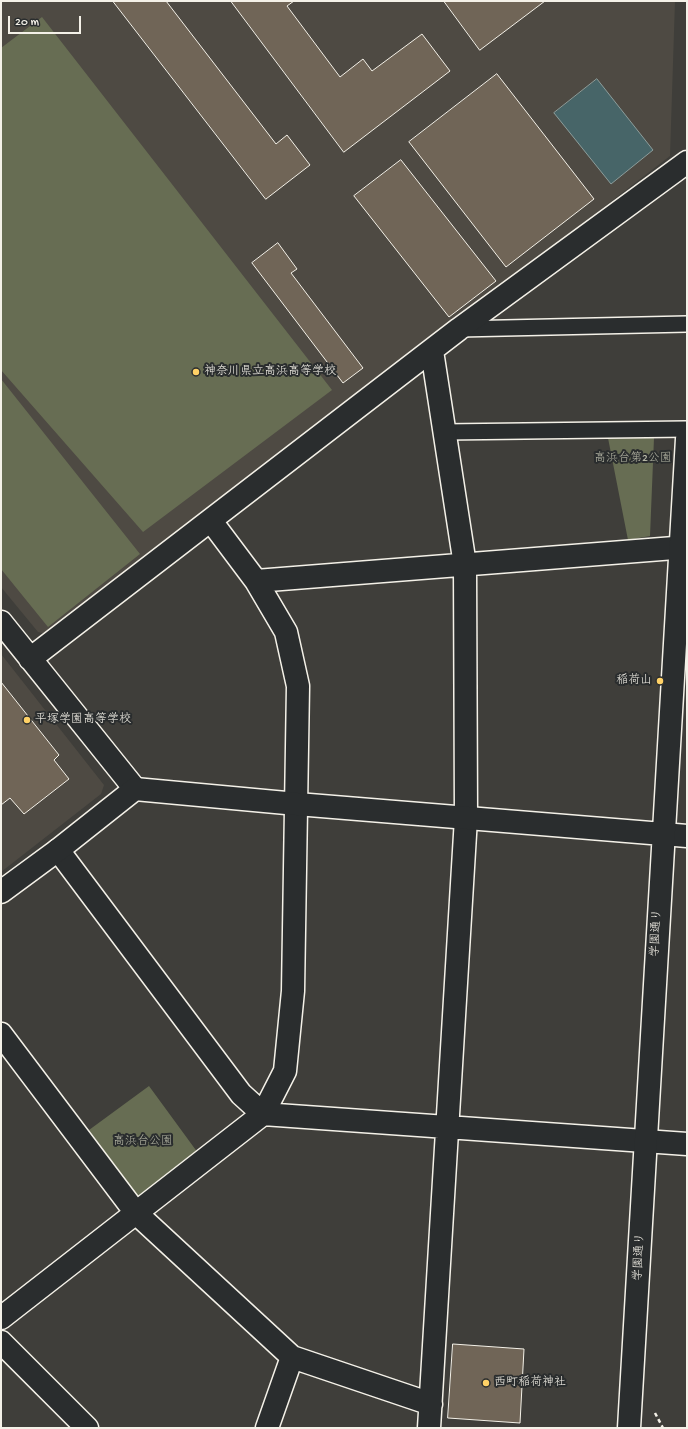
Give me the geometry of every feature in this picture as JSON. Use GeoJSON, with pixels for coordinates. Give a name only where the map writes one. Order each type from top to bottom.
{"type":"FeatureCollection","features":[{"type":"Feature","properties":{"kind":"street"},"geometry":{"type":"LineString","coordinates":[[30,659],[459,329],[687,162]]}},
{"type":"Feature","properties":{"kind":"street"},"geometry":{"type":"LineString","coordinates":[[429,1428],[446,1127],[466,818],[465,565],[432,351]]}},
{"type":"Feature","properties":{"kind":"street","name":"学園通り"},"geometry":{"type":"LineString","coordinates":[[629,1428],[663,834],[684,546],[687,439]]}},
{"type":"Feature","properties":{"kind":"street"},"geometry":{"type":"LineString","coordinates":[[1,1318],[263,1114],[285,1071],[293,991],[298,686],[286,632],[256,581],[211,521]]}},
{"type":"Feature","properties":{"kind":"street"},"geometry":{"type":"LineString","coordinates":[[256,581],[684,546]]}},
{"type":"Feature","properties":{"kind":"street"},"geometry":{"type":"LineString","coordinates":[[1,622],[135,789]]}},
{"type":"Feature","properties":{"kind":"street"},"geometry":{"type":"LineString","coordinates":[[1,892],[58,850],[135,789],[297,804],[687,836]]}},
{"type":"Feature","properties":{"kind":"street"},"geometry":{"type":"LineString","coordinates":[[58,850],[241,1094],[263,1114],[687,1144]]}},
{"type":"Feature","properties":{"kind":"street"},"geometry":{"type":"LineString","coordinates":[[1,1034],[136,1212],[292,1357],[431,1404]]}},
{"type":"Feature","properties":{"kind":"street"},"geometry":{"type":"LineString","coordinates":[[1,1342],[86,1428]]}},
{"type":"Feature","properties":{"kind":"street"},"geometry":{"type":"LineString","coordinates":[[267,1428],[292,1357]]}},
{"type":"Feature","properties":{"kind":"lane"},"geometry":{"type":"LineString","coordinates":[[459,329],[687,324]]}},
{"type":"Feature","properties":{"kind":"lane"},"geometry":{"type":"LineString","coordinates":[[444,432],[687,429]]}},
{"type":"Feature","properties":{"kind":"path"},"geometry":{"type":"LineString","coordinates":[[655,1416],[664,1428]]}},
{"type":"Feature","properties":{"kind":"shaded area","name":"神奈川県立高浜高等学校"},"geometry":{"type":"Polygon","coordinates":[[[1,1],[675,1],[670,156],[49,635],[38,632],[1,587],[1,1]]]}},
{"type":"Feature","properties":{"kind":"shaded area","name":"平塚学園高等学校"},"geometry":{"type":"Polygon","coordinates":[[[1,654],[104,785],[101,794],[1,872],[1,654]]]}},
{"type":"Feature","properties":{"kind":"green space"},"geometry":{"type":"Polygon","coordinates":[[[42,17],[332,390],[143,532],[1,370],[1,48],[42,17]]]}},
{"type":"Feature","properties":{"kind":"green space"},"geometry":{"type":"Polygon","coordinates":[[[1,379],[140,554],[48,627],[1,569],[1,379]]]}},
{"type":"Feature","properties":{"kind":"green space","name":"高浜台第2公園"},"geometry":{"type":"Polygon","coordinates":[[[608,438],[654,438],[650,536],[628,540],[608,438]]]}},
{"type":"Feature","properties":{"kind":"green space","name":"高浜台公園"},"geometry":{"type":"Polygon","coordinates":[[[149,1086],[198,1153],[138,1197],[89,1130],[149,1086]]]}},
{"type":"Feature","properties":{"kind":"water"},"geometry":{"type":"Polygon","coordinates":[[[597,79],[653,150],[611,184],[554,113],[597,79]]]}},
{"type":"Feature","properties":{"kind":"building"},"geometry":{"type":"Polygon","coordinates":[[[113,1],[166,1],[276,144],[287,135],[310,165],[266,199],[113,1]]]}},
{"type":"Feature","properties":{"kind":"building"},"geometry":{"type":"Polygon","coordinates":[[[231,1],[294,1],[287,6],[340,77],[363,59],[372,71],[422,34],[450,71],[344,152],[231,1]]]}},
{"type":"Feature","properties":{"kind":"building"},"geometry":{"type":"Polygon","coordinates":[[[444,1],[545,1],[480,50],[444,1]]]}},
{"type":"Feature","properties":{"kind":"building"},"geometry":{"type":"Polygon","coordinates":[[[497,74],[594,199],[506,267],[409,142],[497,74]]]}},
{"type":"Feature","properties":{"kind":"building"},"geometry":{"type":"Polygon","coordinates":[[[401,160],[496,281],[449,317],[354,196],[401,160]]]}},
{"type":"Feature","properties":{"kind":"building"},"geometry":{"type":"Polygon","coordinates":[[[278,243],[297,269],[291,273],[363,368],[343,383],[252,263],[278,243]]]}},
{"type":"Feature","properties":{"kind":"building"},"geometry":{"type":"Polygon","coordinates":[[[1,682],[59,755],[54,760],[69,779],[24,814],[10,798],[1,805],[1,682]]]}},
{"type":"Feature","properties":{"kind":"building","name":"西町稲荷神社"},"geometry":{"type":"Polygon","coordinates":[[[453,1344],[524,1349],[520,1423],[448,1418],[453,1344]]]}},
{"type":"Feature","properties":{"kind":"place","name":"神奈川県立高浜高等学校"},"geometry":{"type":"Point","coordinates":[196,372]}},
{"type":"Feature","properties":{"kind":"place","name":"稲荷山"},"geometry":{"type":"Point","coordinates":[660,681]}},
{"type":"Feature","properties":{"kind":"place","name":"平塚学園高等学校"},"geometry":{"type":"Point","coordinates":[27,720]}},
{"type":"Feature","properties":{"kind":"place","name":"西町稲荷神社"},"geometry":{"type":"Point","coordinates":[486,1383]}}]}
